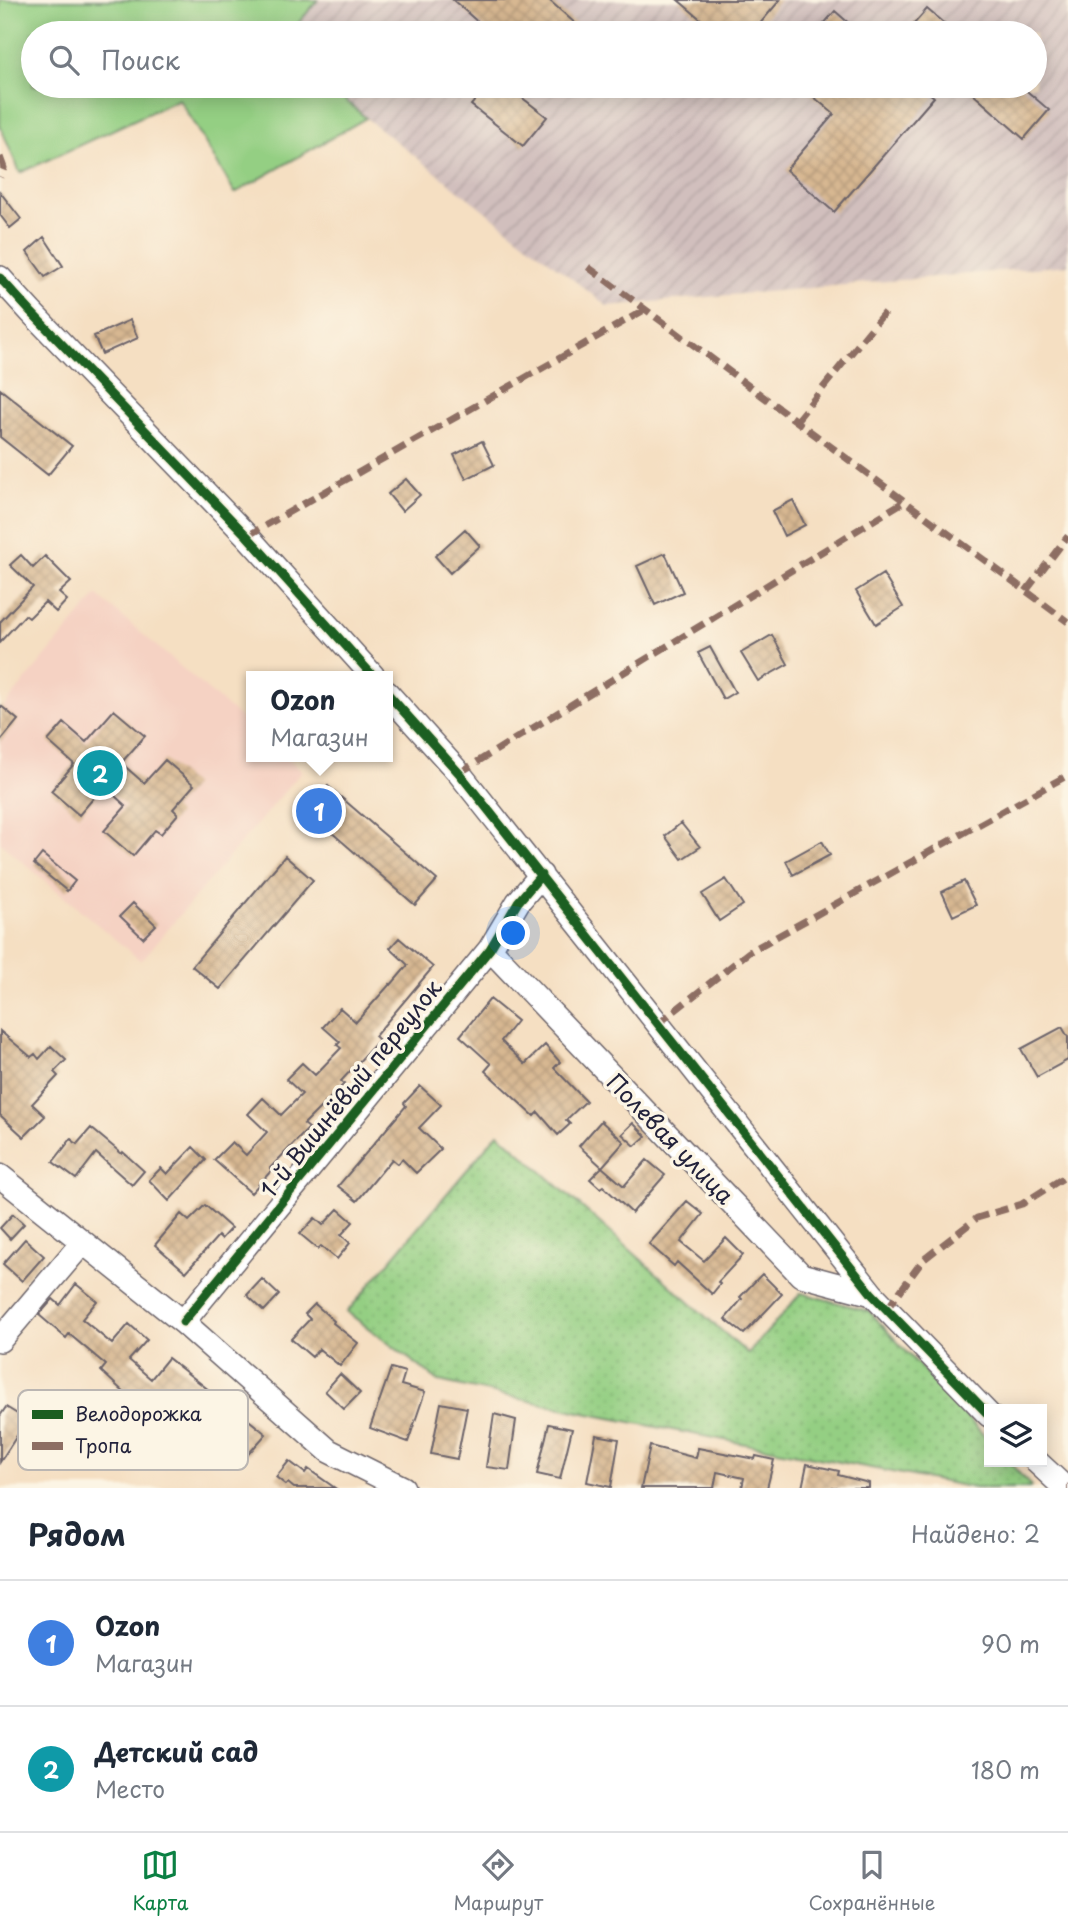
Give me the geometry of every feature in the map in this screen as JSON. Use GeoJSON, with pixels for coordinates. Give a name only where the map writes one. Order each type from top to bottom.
{"type":"FeatureCollection","features":[{"type":"Feature","properties":{"kind":"street"},"geometry":{"type":"LineString","coordinates":[[4,289],[247,536],[368,671]]}},
{"type":"Feature","properties":{"kind":"street"},"geometry":{"type":"LineString","coordinates":[[393,700],[459,773],[872,1294],[984,1410]]}},
{"type":"Feature","properties":{"kind":"street","name":"1-й Вишнёвый переулок"},"geometry":{"type":"LineString","coordinates":[[183,1322],[490,949],[518,902],[541,875]]}},
{"type":"Feature","properties":{"kind":"street","name":"Полевая улица"},"geometry":{"type":"LineString","coordinates":[[490,949],[801,1275],[872,1294]]}},
{"type":"Feature","properties":{"kind":"street"},"geometry":{"type":"LineString","coordinates":[[0,1176],[183,1322],[329,1451],[403,1488]]}},
{"type":"Feature","properties":{"kind":"street"},"geometry":{"type":"LineString","coordinates":[[0,1340],[83,1242]]}},
{"type":"Feature","properties":{"kind":"street"},"geometry":{"type":"LineString","coordinates":[[1042,1467],[1065,1488]]}},
{"type":"Feature","properties":{"kind":"shaded area"},"geometry":{"type":"Polygon","coordinates":[[[318,0],[1068,0],[1068,265],[607,306],[343,98],[1047,98],[1047,21],[300,21],[318,0]]]}},
{"type":"Feature","properties":{"kind":"shaded area"},"geometry":{"type":"Polygon","coordinates":[[[97,595],[246,723],[246,762],[292,762],[302,771],[141,961],[0,843],[0,711],[97,595]]]}},
{"type":"Feature","properties":{"kind":"green space"},"geometry":{"type":"Polygon","coordinates":[[[0,0],[318,0],[300,21],[21,21],[21,98],[343,98],[366,118],[235,193],[179,99],[20,173],[0,126],[0,0]]]}},
{"type":"Feature","properties":{"kind":"green space"},"geometry":{"type":"Polygon","coordinates":[[[498,1133],[748,1354],[801,1293],[869,1311],[984,1436],[984,1467],[1014,1467],[1031,1486],[975,1488],[589,1414],[439,1381],[347,1312],[498,1133]]]}},
{"type":"Feature","properties":{"kind":"building"},"geometry":{"type":"Polygon","coordinates":[[[453,0],[549,0],[573,21],[477,21],[453,0]]]}},
{"type":"Feature","properties":{"kind":"building"},"geometry":{"type":"Polygon","coordinates":[[[678,0],[780,0],[762,21],[703,21],[678,0]]]}},
{"type":"Feature","properties":{"kind":"building"},"geometry":{"type":"Polygon","coordinates":[[[927,9],[941,21],[916,21],[927,9]]]}},
{"type":"Feature","properties":{"kind":"building"},"geometry":{"type":"Polygon","coordinates":[[[835,11],[846,21],[826,21],[835,11]]]}},
{"type":"Feature","properties":{"kind":"building"},"geometry":{"type":"Polygon","coordinates":[[[477,98],[522,98],[547,117],[523,146],[471,105],[477,98]]]}},
{"type":"Feature","properties":{"kind":"building"},"geometry":{"type":"Polygon","coordinates":[[[815,98],[933,98],[834,212],[786,170],[834,114],[815,98]]]}},
{"type":"Feature","properties":{"kind":"building"},"geometry":{"type":"Polygon","coordinates":[[[978,98],[1035,98],[1049,110],[1024,139],[978,98]]]}},
{"type":"Feature","properties":{"kind":"building"},"geometry":{"type":"Polygon","coordinates":[[[0,192],[21,219],[10,228],[0,215],[0,192]]]}},
{"type":"Feature","properties":{"kind":"building"},"geometry":{"type":"Polygon","coordinates":[[[44,237],[63,266],[45,277],[27,252],[44,237]]]}},
{"type":"Feature","properties":{"kind":"building"},"geometry":{"type":"Polygon","coordinates":[[[130,320],[138,338],[102,354],[94,336],[130,320]]]}},
{"type":"Feature","properties":{"kind":"building"},"geometry":{"type":"Polygon","coordinates":[[[0,389],[72,446],[48,475],[0,437],[0,389]]]}},
{"type":"Feature","properties":{"kind":"building"},"geometry":{"type":"Polygon","coordinates":[[[482,441],[494,465],[466,479],[454,455],[482,441]]]}},
{"type":"Feature","properties":{"kind":"building"},"geometry":{"type":"Polygon","coordinates":[[[406,479],[420,495],[402,511],[388,494],[406,479]]]}},
{"type":"Feature","properties":{"kind":"building"},"geometry":{"type":"Polygon","coordinates":[[[793,500],[805,525],[784,536],[772,511],[793,500]]]}},
{"type":"Feature","properties":{"kind":"building"},"geometry":{"type":"Polygon","coordinates":[[[465,529],[480,546],[450,573],[435,556],[465,529]]]}},
{"type":"Feature","properties":{"kind":"building"},"geometry":{"type":"Polygon","coordinates":[[[665,553],[683,592],[655,605],[637,566],[665,553]]]}},
{"type":"Feature","properties":{"kind":"building"},"geometry":{"type":"Polygon","coordinates":[[[21,555],[33,568],[45,556],[71,582],[59,593],[67,600],[56,612],[45,602],[29,618],[25,615],[0,642],[0,622],[33,587],[10,565],[21,555]]]}},
{"type":"Feature","properties":{"kind":"building"},"geometry":{"type":"Polygon","coordinates":[[[883,574],[903,607],[876,624],[856,591],[883,574]]]}},
{"type":"Feature","properties":{"kind":"building"},"geometry":{"type":"Polygon","coordinates":[[[772,635],[788,664],[758,681],[741,653],[772,635]]]}},
{"type":"Feature","properties":{"kind":"building"},"geometry":{"type":"Polygon","coordinates":[[[710,647],[735,692],[723,699],[698,653],[710,647]]]}},
{"type":"Feature","properties":{"kind":"building"},"geometry":{"type":"Polygon","coordinates":[[[0,705],[18,720],[0,742],[0,705]]]}},
{"type":"Feature","properties":{"kind":"building"},"geometry":{"type":"Polygon","coordinates":[[[114,710],[145,736],[121,763],[144,783],[165,760],[194,785],[173,809],[178,814],[161,834],[155,830],[133,856],[104,831],[126,806],[104,786],[79,815],[51,791],[74,764],[48,741],[64,723],[86,742],[114,710]]]}},
{"type":"Feature","properties":{"kind":"building"},"geometry":{"type":"Polygon","coordinates":[[[328,786],[437,880],[415,905],[307,811],[328,786]]]}},
{"type":"Feature","properties":{"kind":"building"},"geometry":{"type":"Polygon","coordinates":[[[681,823],[700,847],[682,859],[665,836],[681,823]]]}},
{"type":"Feature","properties":{"kind":"building"},"geometry":{"type":"Polygon","coordinates":[[[822,841],[830,855],[793,875],[786,861],[822,841]]]}},
{"type":"Feature","properties":{"kind":"building"},"geometry":{"type":"Polygon","coordinates":[[[42,854],[75,881],[67,891],[34,864],[42,854]]]}},
{"type":"Feature","properties":{"kind":"building"},"geometry":{"type":"Polygon","coordinates":[[[285,856],[313,880],[220,989],[192,966],[285,856]]]}},
{"type":"Feature","properties":{"kind":"building"},"geometry":{"type":"Polygon","coordinates":[[[726,879],[743,905],[719,921],[702,894],[726,879]]]}},
{"type":"Feature","properties":{"kind":"building"},"geometry":{"type":"Polygon","coordinates":[[[964,881],[976,905],[953,916],[942,892],[964,881]]]}},
{"type":"Feature","properties":{"kind":"building"},"geometry":{"type":"Polygon","coordinates":[[[133,903],[156,925],[143,938],[120,916],[133,903]]]}},
{"type":"Feature","properties":{"kind":"building"},"geometry":{"type":"Polygon","coordinates":[[[399,938],[433,967],[375,1036],[379,1040],[341,1081],[344,1084],[304,1124],[309,1128],[270,1168],[272,1170],[251,1193],[214,1160],[232,1142],[246,1155],[267,1132],[248,1114],[263,1098],[281,1115],[302,1094],[286,1079],[302,1063],[315,1075],[341,1048],[337,1045],[340,1042],[323,1027],[340,1008],[356,1022],[391,985],[408,965],[390,948],[399,938]]]}},
{"type":"Feature","properties":{"kind":"building"},"geometry":{"type":"Polygon","coordinates":[[[490,999],[517,1021],[501,1041],[525,1064],[545,1045],[560,1062],[554,1068],[586,1101],[566,1120],[570,1124],[558,1135],[538,1112],[534,1116],[485,1071],[491,1064],[460,1036],[490,999]]]}},
{"type":"Feature","properties":{"kind":"building"},"geometry":{"type":"Polygon","coordinates":[[[1062,1027],[1068,1037],[1068,1060],[1037,1077],[1021,1049],[1062,1027]]]}},
{"type":"Feature","properties":{"kind":"building"},"geometry":{"type":"Polygon","coordinates":[[[0,1031],[31,1057],[35,1054],[39,1059],[51,1046],[66,1060],[54,1072],[58,1076],[32,1104],[45,1116],[24,1137],[0,1115],[0,1031]]]}},
{"type":"Feature","properties":{"kind":"building"},"geometry":{"type":"Polygon","coordinates":[[[420,1086],[441,1105],[419,1128],[441,1149],[416,1173],[402,1159],[398,1164],[392,1159],[357,1201],[338,1186],[420,1086]]]}},
{"type":"Feature","properties":{"kind":"building"},"geometry":{"type":"Polygon","coordinates":[[[601,1121],[624,1142],[602,1167],[579,1146],[601,1121]]]}},
{"type":"Feature","properties":{"kind":"building"},"geometry":{"type":"Polygon","coordinates":[[[633,1123],[646,1136],[635,1146],[622,1134],[633,1123]]]}},
{"type":"Feature","properties":{"kind":"building"},"geometry":{"type":"Polygon","coordinates":[[[91,1128],[144,1171],[132,1185],[96,1153],[76,1179],[53,1162],[71,1139],[77,1144],[91,1128]]]}},
{"type":"Feature","properties":{"kind":"building"},"geometry":{"type":"Polygon","coordinates":[[[193,1147],[206,1160],[169,1201],[149,1180],[161,1168],[167,1174],[193,1147]]]}},
{"type":"Feature","properties":{"kind":"building"},"geometry":{"type":"Polygon","coordinates":[[[647,1160],[665,1175],[632,1213],[603,1186],[600,1188],[590,1179],[602,1167],[624,1186],[647,1160]]]}},
{"type":"Feature","properties":{"kind":"building"},"geometry":{"type":"Polygon","coordinates":[[[687,1201],[703,1214],[681,1242],[704,1261],[726,1238],[743,1255],[718,1282],[720,1284],[712,1294],[677,1262],[674,1266],[649,1244],[687,1201]]]}},
{"type":"Feature","properties":{"kind":"building"},"geometry":{"type":"Polygon","coordinates":[[[205,1205],[231,1228],[221,1239],[218,1236],[186,1272],[155,1245],[181,1214],[189,1221],[205,1205]]]}},
{"type":"Feature","properties":{"kind":"building"},"geometry":{"type":"Polygon","coordinates":[[[338,1209],[353,1222],[341,1235],[350,1243],[337,1259],[321,1246],[318,1249],[300,1234],[315,1218],[323,1225],[338,1209]]]}},
{"type":"Feature","properties":{"kind":"building"},"geometry":{"type":"Polygon","coordinates":[[[13,1214],[24,1224],[10,1239],[0,1228],[13,1214]]]}},
{"type":"Feature","properties":{"kind":"building"},"geometry":{"type":"Polygon","coordinates":[[[25,1239],[44,1256],[22,1281],[3,1264],[25,1239]]]}},
{"type":"Feature","properties":{"kind":"building"},"geometry":{"type":"Polygon","coordinates":[[[762,1274],[782,1294],[744,1334],[725,1319],[742,1299],[740,1297],[762,1274]]]}},
{"type":"Feature","properties":{"kind":"building"},"geometry":{"type":"Polygon","coordinates":[[[262,1279],[279,1295],[264,1311],[247,1295],[262,1279]]]}},
{"type":"Feature","properties":{"kind":"building"},"geometry":{"type":"Polygon","coordinates":[[[76,1284],[97,1301],[82,1319],[112,1344],[129,1324],[147,1340],[129,1360],[151,1379],[168,1358],[209,1390],[122,1390],[101,1371],[106,1365],[69,1334],[66,1338],[39,1315],[53,1299],[60,1305],[76,1284]]]}},
{"type":"Feature","properties":{"kind":"building"},"geometry":{"type":"Polygon","coordinates":[[[315,1304],[358,1343],[340,1366],[319,1349],[312,1357],[291,1339],[310,1319],[305,1314],[315,1304]]]}},
{"type":"Feature","properties":{"kind":"building"},"geometry":{"type":"Polygon","coordinates":[[[391,1368],[405,1372],[401,1385],[425,1392],[408,1442],[370,1428],[391,1368]]]}},
{"type":"Feature","properties":{"kind":"building"},"geometry":{"type":"Polygon","coordinates":[[[340,1374],[360,1393],[344,1409],[325,1391],[340,1374]]]}},
{"type":"Feature","properties":{"kind":"building"},"geometry":{"type":"Polygon","coordinates":[[[441,1403],[467,1408],[457,1459],[431,1454],[441,1403]]]}},
{"type":"Feature","properties":{"kind":"building"},"geometry":{"type":"Polygon","coordinates":[[[6,1407],[18,1414],[18,1434],[0,1462],[0,1416],[6,1407]]]}},
{"type":"Feature","properties":{"kind":"building"},"geometry":{"type":"Polygon","coordinates":[[[494,1414],[516,1420],[509,1470],[486,1467],[494,1414]]]}},
{"type":"Feature","properties":{"kind":"building"},"geometry":{"type":"Polygon","coordinates":[[[248,1419],[266,1434],[248,1454],[248,1419]]]}},
{"type":"Feature","properties":{"kind":"building"},"geometry":{"type":"Polygon","coordinates":[[[549,1424],[572,1429],[560,1479],[537,1474],[549,1424]]]}},
{"type":"Feature","properties":{"kind":"building"},"geometry":{"type":"Polygon","coordinates":[[[596,1435],[619,1439],[611,1487],[587,1482],[596,1435]]]}},
{"type":"Feature","properties":{"kind":"building"},"geometry":{"type":"Polygon","coordinates":[[[650,1446],[696,1458],[698,1448],[774,1460],[767,1488],[742,1488],[744,1478],[717,1472],[714,1488],[641,1488],[650,1446]]]}},
{"type":"Feature","properties":{"kind":"building"},"geometry":{"type":"Polygon","coordinates":[[[289,1461],[305,1473],[308,1469],[335,1488],[294,1488],[288,1483],[286,1485],[276,1477],[289,1461]]]}},
{"type":"Feature","properties":{"kind":"building"},"geometry":{"type":"Polygon","coordinates":[[[807,1464],[839,1471],[838,1475],[869,1483],[869,1488],[802,1488],[807,1464]]]}},
{"type":"Feature","properties":{"kind":"marked path"},"geometry":{"type":"LineString","coordinates":[[0,157],[4,168],[0,177]]}},
{"type":"Feature","properties":{"kind":"marked path"},"geometry":{"type":"LineString","coordinates":[[588,267],[1068,622]]}},
{"type":"Feature","properties":{"kind":"marked path"},"geometry":{"type":"LineString","coordinates":[[796,421],[888,308]]}},
{"type":"Feature","properties":{"kind":"marked path"},"geometry":{"type":"LineString","coordinates":[[247,536],[646,309]]}},
{"type":"Feature","properties":{"kind":"marked path"},"geometry":{"type":"LineString","coordinates":[[459,773],[905,501]]}},
{"type":"Feature","properties":{"kind":"marked path"},"geometry":{"type":"LineString","coordinates":[[1026,591],[1068,536]]}},
{"type":"Feature","properties":{"kind":"marked path"},"geometry":{"type":"LineString","coordinates":[[658,1024],[749,952],[1068,775]]}},
{"type":"Feature","properties":{"kind":"marked path"},"geometry":{"type":"LineString","coordinates":[[887,1309],[923,1260],[977,1218],[1022,1204],[1068,1175]]}},
{"type":"Feature","properties":{"kind":"cycle path"},"geometry":{"type":"LineString","coordinates":[[0,278],[247,536],[368,671]]}},
{"type":"Feature","properties":{"kind":"cycle path"},"geometry":{"type":"LineString","coordinates":[[393,700],[459,773],[872,1294],[984,1410]]}},
{"type":"Feature","properties":{"kind":"cycle path"},"geometry":{"type":"LineString","coordinates":[[183,1322],[490,949],[518,902],[541,875]]}},
{"type":"Feature","properties":{"kind":"place","name":"Детский сад"},"geometry":{"type":"Point","coordinates":[100,773]}},
{"type":"Feature","properties":{"kind":"place","name":"Ozon"},"geometry":{"type":"Point","coordinates":[319,811]}}]}
